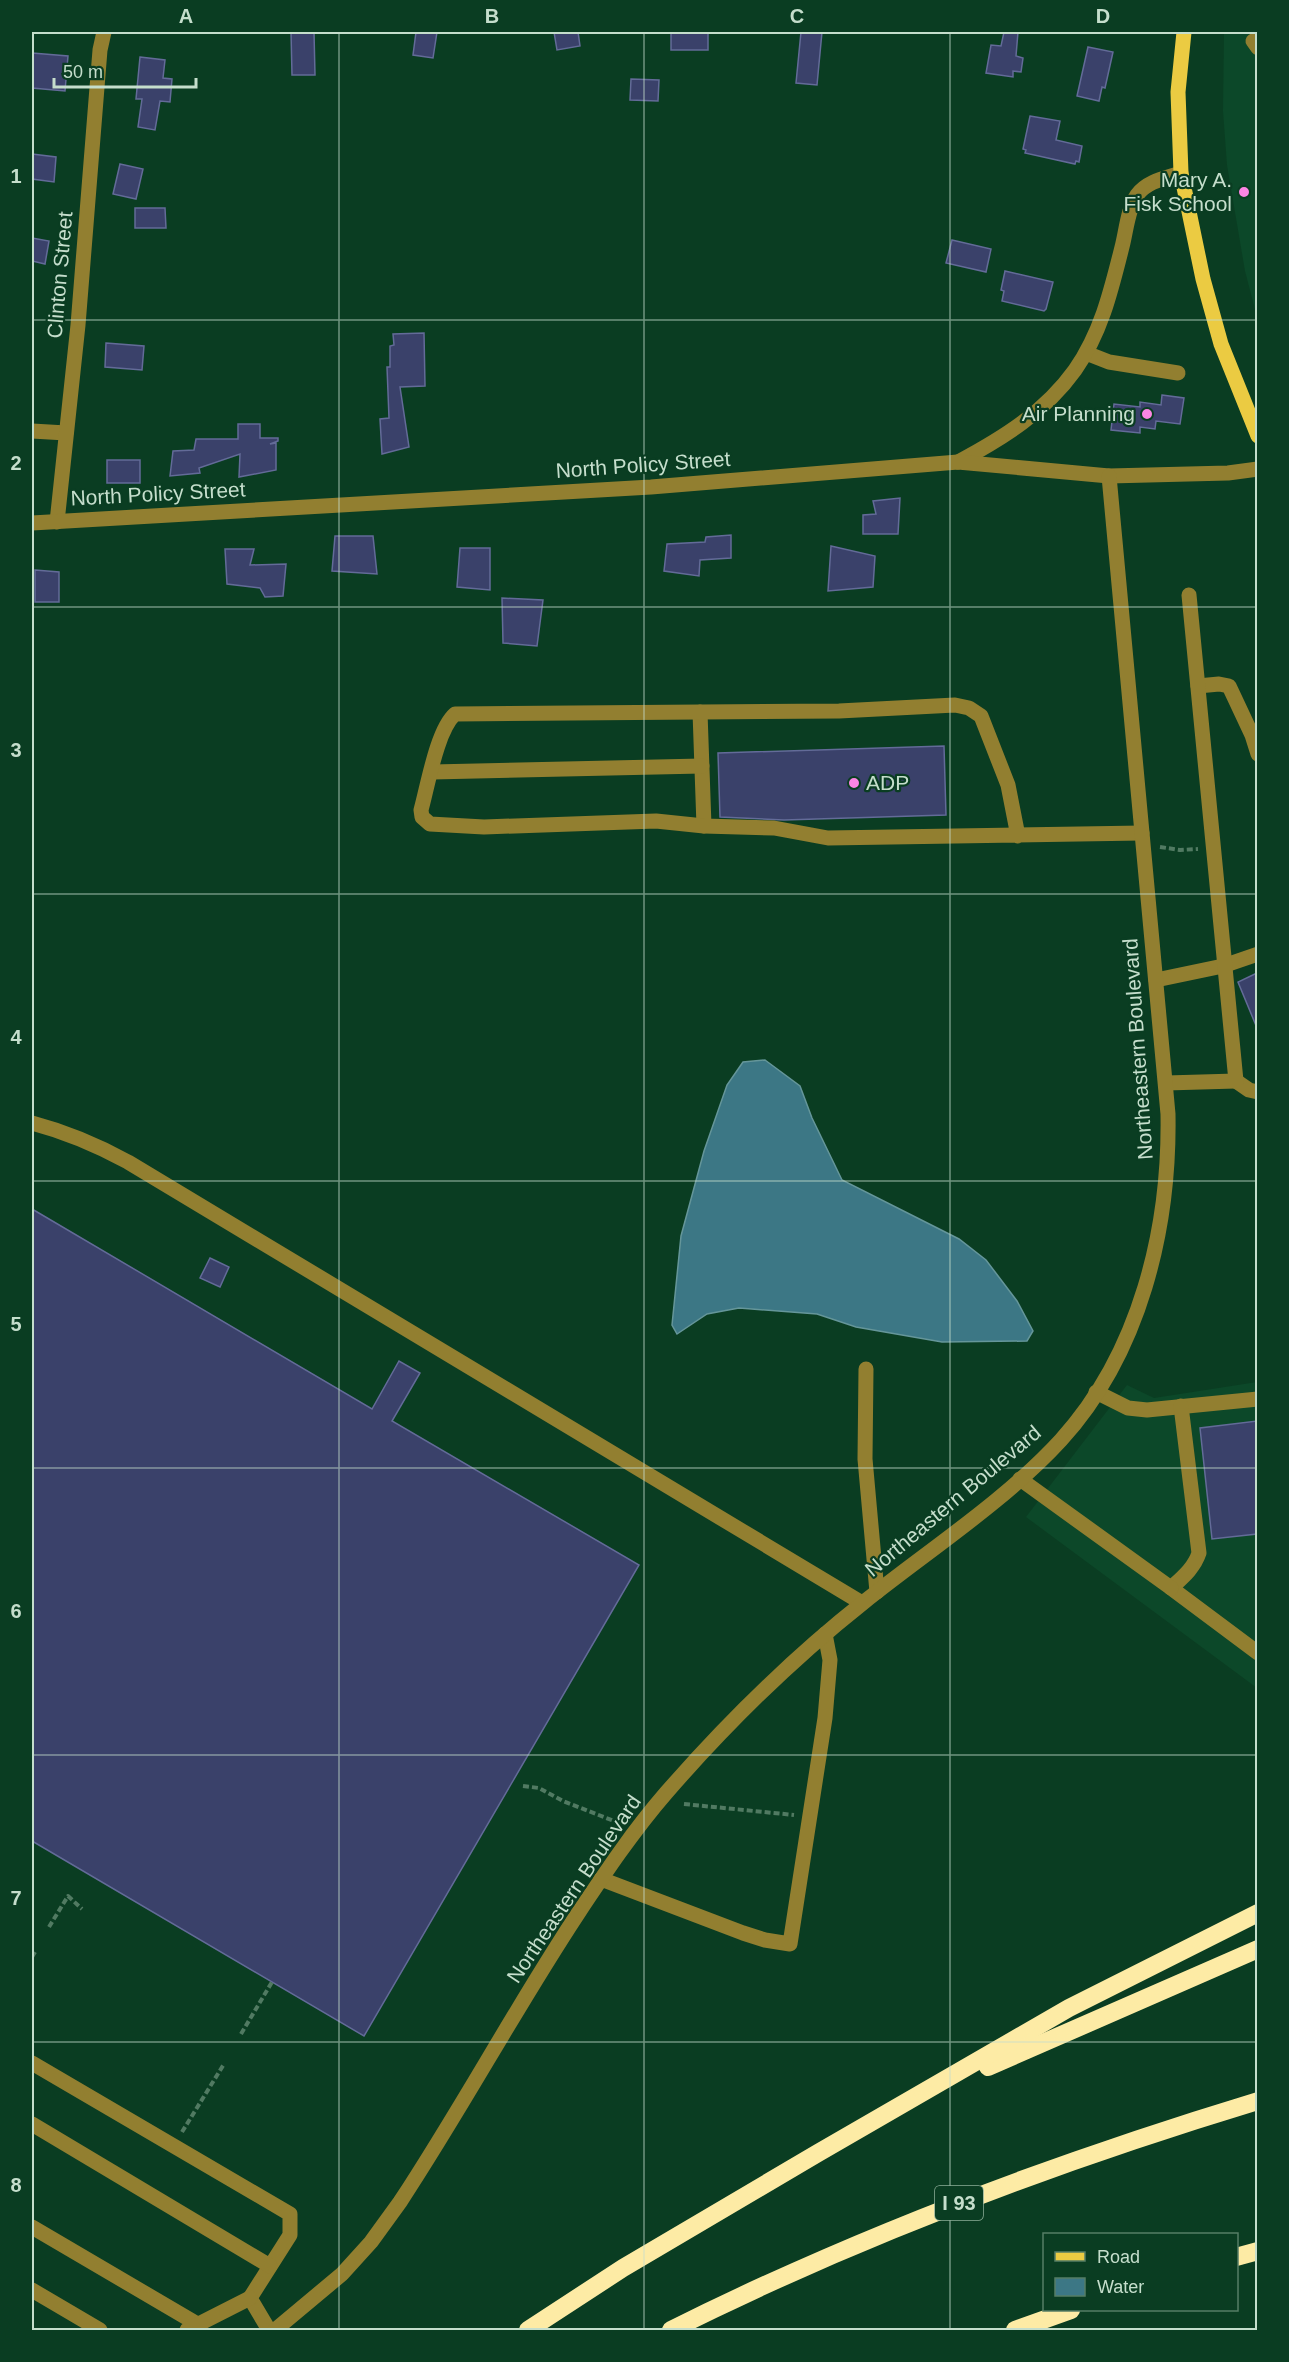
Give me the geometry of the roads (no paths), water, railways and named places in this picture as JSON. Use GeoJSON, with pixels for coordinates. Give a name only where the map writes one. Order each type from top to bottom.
{"type":"FeatureCollection","features":[{"type":"Feature","properties":{"kind":"highway"},"geometry":{"type":"LineString","coordinates":[[528,2331],[623,2268],[818,2152],[1070,2008],[1257,1913]]}},
{"type":"Feature","properties":{"kind":"highway"},"geometry":{"type":"LineString","coordinates":[[818,2152],[957,2080],[1257,1949]]}},
{"type":"Feature","properties":{"kind":"highway","name":"I 93"},"geometry":{"type":"LineString","coordinates":[[671,2331],[807,2267],[931,2214],[1128,2142],[1257,2101]]}},
{"type":"Feature","properties":{"kind":"highway"},"geometry":{"type":"LineString","coordinates":[[1238,2256],[1257,2251]]}},
{"type":"Feature","properties":{"kind":"highway"},"geometry":{"type":"LineString","coordinates":[[1015,2331],[1068,2311]]}},
{"type":"Feature","properties":{"kind":"main road"},"geometry":{"type":"LineString","coordinates":[[1184,32],[1178,92],[1181,173],[1203,279],[1221,344],[1257,436]]}},
{"type":"Feature","properties":{"kind":"street","name":"Clinton Street"},"geometry":{"type":"LineString","coordinates":[[57,522],[78,326],[100,50],[104,32]]}},
{"type":"Feature","properties":{"kind":"street"},"geometry":{"type":"LineString","coordinates":[[958,462],[993,443],[1030,418],[1064,383],[1086,353],[1099,327],[1138,195],[1156,181],[1181,173]]}},
{"type":"Feature","properties":{"kind":"street"},"geometry":{"type":"LineString","coordinates":[[1086,353],[1109,362],[1178,373]]}},
{"type":"Feature","properties":{"kind":"street"},"geometry":{"type":"LineString","coordinates":[[32,431],[66,433]]}},
{"type":"Feature","properties":{"kind":"street","name":"North Policy Street"},"geometry":{"type":"LineString","coordinates":[[32,524],[651,487],[958,462],[1109,476],[1228,473],[1257,470]]}},
{"type":"Feature","properties":{"kind":"street","name":"Northeastern Boulevard"},"geometry":{"type":"LineString","coordinates":[[275,2331],[342,2274],[371,2242],[400,2202],[530,1989],[601,1879],[663,1797],[757,1694],[862,1603],[1020,1479],[1062,1438],[1096,1392],[1116,1358],[1131,1325],[1143,1295],[1158,1236],[1169,1144],[1166,1083],[1109,476]]}},
{"type":"Feature","properties":{"kind":"street"},"geometry":{"type":"LineString","coordinates":[[1189,595],[1236,1082]]}},
{"type":"Feature","properties":{"kind":"street"},"geometry":{"type":"LineString","coordinates":[[1198,686],[1219,684],[1228,686],[1252,735],[1257,754]]}},
{"type":"Feature","properties":{"kind":"street"},"geometry":{"type":"LineString","coordinates":[[1018,836],[1008,785],[981,716],[969,708],[955,705],[839,711],[455,714],[448,721],[443,733],[421,810],[422,818],[430,824],[484,827],[656,821],[704,826],[774,828],[828,838],[1018,836],[1142,833]]}},
{"type":"Feature","properties":{"kind":"street"},"geometry":{"type":"LineString","coordinates":[[700,712],[704,826]]}},
{"type":"Feature","properties":{"kind":"street"},"geometry":{"type":"LineString","coordinates":[[432,772],[702,766]]}},
{"type":"Feature","properties":{"kind":"street"},"geometry":{"type":"LineString","coordinates":[[1156,980],[1223,966],[1257,954]]}},
{"type":"Feature","properties":{"kind":"street"},"geometry":{"type":"LineString","coordinates":[[1166,1083],[1236,1082],[1257,1092]]}},
{"type":"Feature","properties":{"kind":"street"},"geometry":{"type":"LineString","coordinates":[[32,1123],[93,1143],[128,1162],[862,1603]]}},
{"type":"Feature","properties":{"kind":"street"},"geometry":{"type":"LineString","coordinates":[[866,1369],[865,1459],[877,1592]]}},
{"type":"Feature","properties":{"kind":"street"},"geometry":{"type":"LineString","coordinates":[[1096,1392],[1119,1404],[1137,1409],[1257,1399]]}},
{"type":"Feature","properties":{"kind":"street"},"geometry":{"type":"LineString","coordinates":[[1172,1588],[1195,1564],[1199,1553],[1181,1406]]}},
{"type":"Feature","properties":{"kind":"street"},"geometry":{"type":"LineString","coordinates":[[1020,1479],[1172,1588],[1257,1653]]}},
{"type":"Feature","properties":{"kind":"street"},"geometry":{"type":"LineString","coordinates":[[601,1879],[743,1934],[790,1944],[825,1718],[830,1660],[825,1634]]}},
{"type":"Feature","properties":{"kind":"street"},"geometry":{"type":"LineString","coordinates":[[32,2063],[290,2214],[290,2235],[250,2298],[193,2328],[32,2227]]}},
{"type":"Feature","properties":{"kind":"street"},"geometry":{"type":"LineString","coordinates":[[32,2124],[270,2266]]}},
{"type":"Feature","properties":{"kind":"street"},"geometry":{"type":"LineString","coordinates":[[32,2290],[100,2331]]}},
{"type":"Feature","properties":{"kind":"street"},"geometry":{"type":"LineString","coordinates":[[250,2298],[269,2331]]}},
{"type":"Feature","properties":{"kind":"water"},"geometry":{"type":"Polygon","coordinates":[[[765,1060],[800,1086],[812,1118],[842,1180],[959,1239],[986,1260],[1017,1301],[1033,1331],[1027,1341],[942,1342],[856,1327],[817,1314],[739,1308],[707,1314],[677,1334],[672,1325],[681,1236],[704,1151],[727,1085],[743,1062],[765,1060]]]}},
{"type":"Feature","properties":{"kind":"place","name":"Mary A. Fisk School"},"geometry":{"type":"Point","coordinates":[1244,192]}},
{"type":"Feature","properties":{"kind":"place","name":"Air Planning"},"geometry":{"type":"Point","coordinates":[1147,414]}},
{"type":"Feature","properties":{"kind":"place","name":"ADP"},"geometry":{"type":"Point","coordinates":[854,783]}}]}
